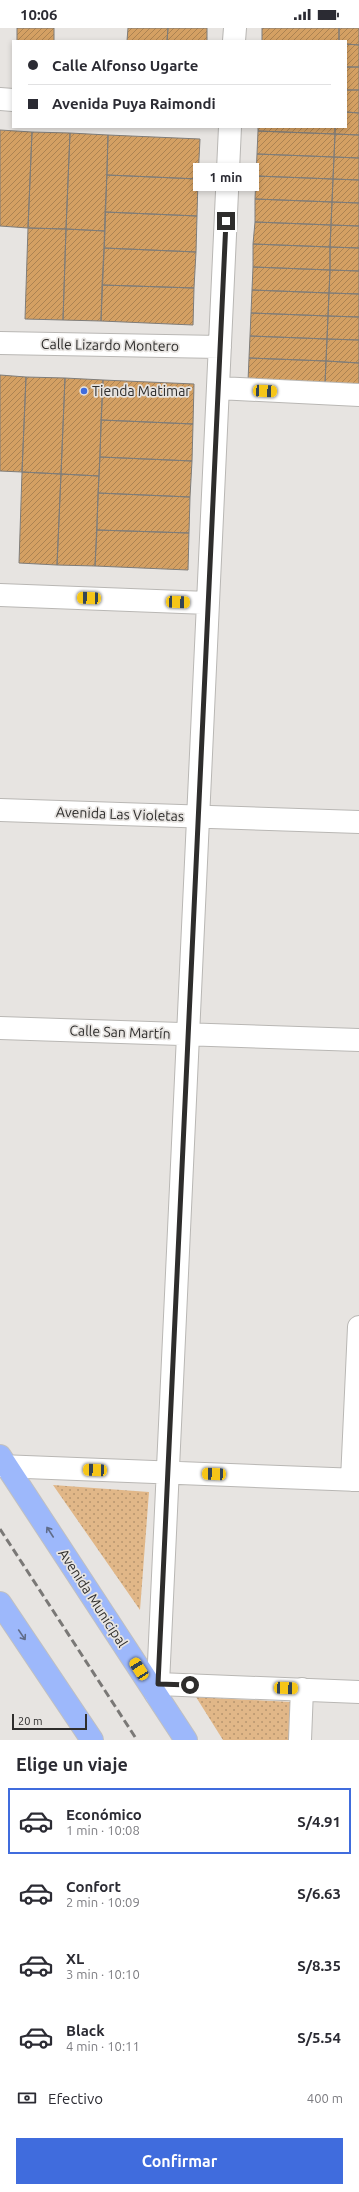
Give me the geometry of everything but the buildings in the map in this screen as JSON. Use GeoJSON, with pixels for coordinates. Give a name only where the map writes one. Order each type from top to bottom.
{"type":"FeatureCollection","features":[{"type":"Feature","properties":{"kind":"main road","name":"Avenida Municipal"},"geometry":{"type":"LineString","coordinates":[[2,1462],[157,1689],[186,1740]]}},
{"type":"Feature","properties":{"kind":"main road"},"geometry":{"type":"LineString","coordinates":[[0,1603],[92,1740]]}},
{"type":"Feature","properties":{"kind":"street"},"geometry":{"type":"LineString","coordinates":[[234,40],[235,28]]}},
{"type":"Feature","properties":{"kind":"street"},"geometry":{"type":"LineString","coordinates":[[0,99],[12,100]]}},
{"type":"Feature","properties":{"kind":"street"},"geometry":{"type":"LineString","coordinates":[[230,128],[208,603],[200,816],[188,1034],[157,1689],[302,1689],[359,1692]]}},
{"type":"Feature","properties":{"kind":"street","name":"Calle Lizardo Montero"},"geometry":{"type":"LineString","coordinates":[[0,343],[220,347]]}},
{"type":"Feature","properties":{"kind":"street"},"geometry":{"type":"LineString","coordinates":[[218,388],[359,396]]}},
{"type":"Feature","properties":{"kind":"street"},"geometry":{"type":"LineString","coordinates":[[0,596],[208,603]]}},
{"type":"Feature","properties":{"kind":"street","name":"Avenida Las Violetas"},"geometry":{"type":"LineString","coordinates":[[0,810],[359,822]]}},
{"type":"Feature","properties":{"kind":"street","name":"Calle San Martín"},"geometry":{"type":"LineString","coordinates":[[0,1028],[359,1040]]}},
{"type":"Feature","properties":{"kind":"street"},"geometry":{"type":"LineString","coordinates":[[2,1462],[168,1473],[355,1480],[359,1327]]}},
{"type":"Feature","properties":{"kind":"street"},"geometry":{"type":"LineString","coordinates":[[300,1740],[302,1689]]}},
{"type":"Feature","properties":{"kind":"shaded area"},"geometry":{"type":"Polygon","coordinates":[[[53,1485],[149,1492],[140,1610],[53,1485]]]}},
{"type":"Feature","properties":{"kind":"shaded area"},"geometry":{"type":"Polygon","coordinates":[[[196,1697],[291,1702],[290,1740],[223,1740],[196,1697]]]}},
{"type":"Feature","properties":{"kind":"railway"},"geometry":{"type":"LineString","coordinates":[[0,1529],[137,1740]]}},
{"type":"Feature","properties":{"kind":"place","name":"Tienda Matimar"},"geometry":{"type":"Point","coordinates":[84,391]}},
{"type":"Feature","properties":{"kind":"route"},"geometry":{"type":"LineString","coordinates":[[190,1685],[158,1684],[188,1034],[200,816],[210,557],[226,221]]}}]}
